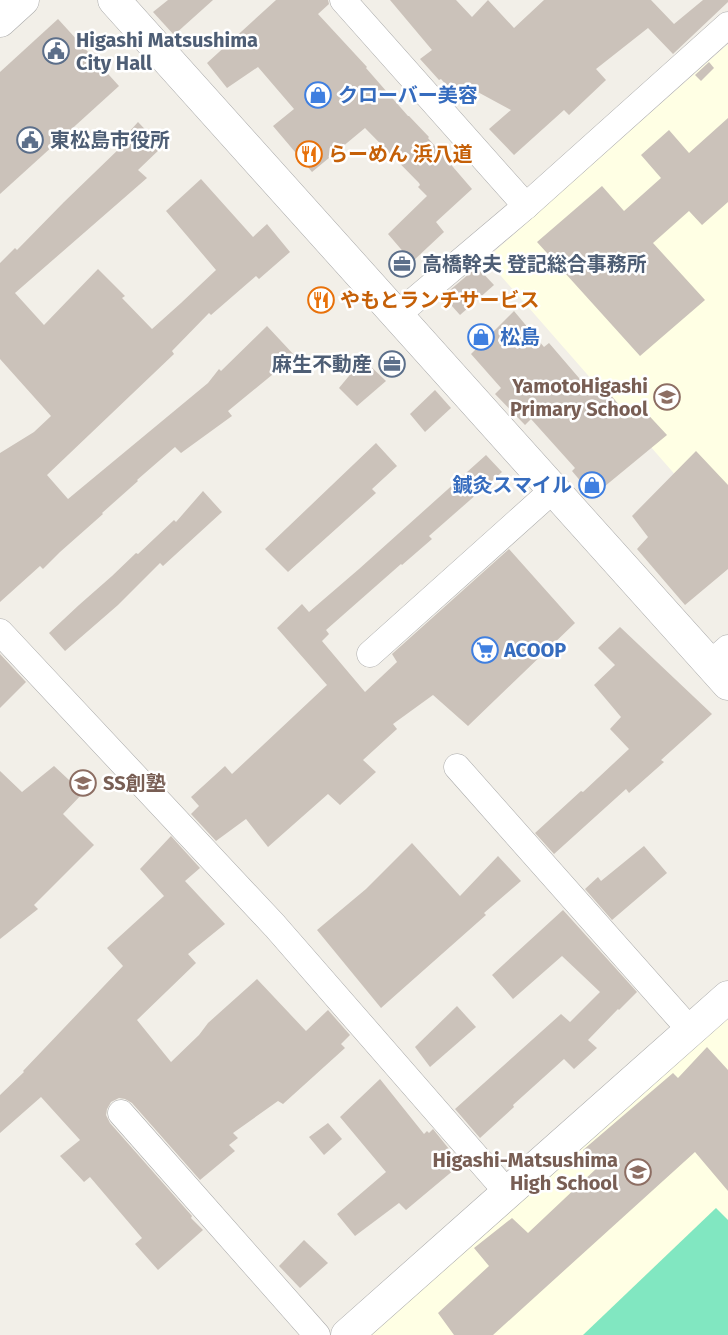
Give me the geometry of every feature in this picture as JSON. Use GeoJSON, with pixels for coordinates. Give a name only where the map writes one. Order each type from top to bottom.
{"type":"FeatureCollection","features":[{"type":"Feature","properties":{"kind":"street"},"geometry":{"type":"LineString","coordinates":[[0,21],[23,0]]}},
{"type":"Feature","properties":{"kind":"street"},"geometry":{"type":"LineString","coordinates":[[114,0],[553,490],[722,665]]}},
{"type":"Feature","properties":{"kind":"street"},"geometry":{"type":"LineString","coordinates":[[343,0],[526,206]]}},
{"type":"Feature","properties":{"kind":"street"},"geometry":{"type":"LineString","coordinates":[[398,315],[526,206],[728,26]]}},
{"type":"Feature","properties":{"kind":"street"},"geometry":{"type":"LineString","coordinates":[[370,654],[553,490]]}},
{"type":"Feature","properties":{"kind":"street"},"geometry":{"type":"LineString","coordinates":[[0,632],[275,926],[507,1192]]}},
{"type":"Feature","properties":{"kind":"street"},"geometry":{"type":"LineString","coordinates":[[457,767],[691,1031]]}},
{"type":"Feature","properties":{"kind":"street"},"geometry":{"type":"LineString","coordinates":[[347,1335],[728,997]]}},
{"type":"Feature","properties":{"kind":"street"},"geometry":{"type":"LineString","coordinates":[[121,1113],[317,1335]]}},
{"type":"Feature","properties":{"kind":"shaded area","name":"YamotoHigashi Primary School"},"geometry":{"type":"Polygon","coordinates":[[[728,44],[728,535],[486,259],[728,44]]]}},
{"type":"Feature","properties":{"kind":"shaded area","name":"Higashi-Matsushima High School"},"geometry":{"type":"Polygon","coordinates":[[[728,1008],[728,1335],[368,1335],[728,1008]]]}},
{"type":"Feature","properties":{"kind":"green space"},"geometry":{"type":"Polygon","coordinates":[[[716,1208],[728,1220],[728,1335],[583,1335],[716,1208]]]}},
{"type":"Feature","properties":{"kind":"building"},"geometry":{"type":"Polygon","coordinates":[[[168,0],[213,0],[174,35],[153,12],[168,0]]]}},
{"type":"Feature","properties":{"kind":"building"},"geometry":{"type":"Polygon","coordinates":[[[276,0],[328,0],[329,4],[318,14],[429,137],[472,189],[436,222],[444,232],[412,262],[388,234],[427,196],[418,187],[419,183],[365,128],[312,172],[273,126],[294,109],[258,67],[227,88],[207,63],[276,0]]]}},
{"type":"Feature","properties":{"kind":"building"},"geometry":{"type":"Polygon","coordinates":[[[390,0],[456,0],[472,17],[488,0],[514,28],[544,0],[651,0],[674,24],[703,0],[728,0],[728,2],[673,54],[648,28],[596,69],[606,80],[569,115],[564,110],[514,155],[489,129],[511,110],[474,90],[458,98],[420,59],[432,50],[390,0]]]}},
{"type":"Feature","properties":{"kind":"building","name":"東松島市役所"},"geometry":{"type":"Polygon","coordinates":[[[58,19],[119,86],[0,194],[0,72],[58,19]]]}},
{"type":"Feature","properties":{"kind":"building"},"geometry":{"type":"Polygon","coordinates":[[[709,62],[714,68],[701,81],[695,75],[709,62]]]}},
{"type":"Feature","properties":{"kind":"building"},"geometry":{"type":"Polygon","coordinates":[[[728,118],[728,202],[702,225],[689,211],[653,243],[705,300],[640,356],[537,242],[602,186],[624,211],[661,178],[641,155],[669,130],[689,153],[728,118]]]}},
{"type":"Feature","properties":{"kind":"building"},"geometry":{"type":"Polygon","coordinates":[[[138,122],[162,147],[138,170],[147,178],[15,293],[44,325],[98,269],[125,296],[122,298],[152,329],[181,303],[216,270],[166,211],[201,179],[253,237],[267,224],[290,252],[259,279],[256,276],[211,315],[209,313],[172,351],[174,354],[47,475],[68,499],[208,383],[219,369],[221,371],[267,326],[295,356],[228,411],[232,416],[181,453],[175,447],[43,569],[40,566],[0,602],[0,453],[34,432],[51,416],[0,359],[0,263],[15,248],[17,250],[123,145],[120,142],[138,122]]]}},
{"type":"Feature","properties":{"kind":"building"},"geometry":{"type":"Polygon","coordinates":[[[477,267],[494,285],[460,315],[443,296],[477,267]]]}},
{"type":"Feature","properties":{"kind":"building"},"geometry":{"type":"Polygon","coordinates":[[[514,311],[544,347],[549,343],[585,385],[595,376],[630,418],[641,407],[667,435],[593,496],[572,471],[575,468],[531,419],[525,425],[495,394],[501,388],[471,354],[514,311]]]}},
{"type":"Feature","properties":{"kind":"building"},"geometry":{"type":"Polygon","coordinates":[[[363,359],[386,381],[357,406],[339,388],[363,359]]]}},
{"type":"Feature","properties":{"kind":"building"},"geometry":{"type":"Polygon","coordinates":[[[435,390],[451,408],[425,432],[410,414],[435,390]]]}},
{"type":"Feature","properties":{"kind":"building"},"geometry":{"type":"Polygon","coordinates":[[[376,443],[397,466],[372,489],[376,493],[288,572],[265,549],[376,443]]]}},
{"type":"Feature","properties":{"kind":"building"},"geometry":{"type":"Polygon","coordinates":[[[696,451],[728,485],[728,569],[685,605],[637,549],[648,537],[632,516],[696,451]]]}},
{"type":"Feature","properties":{"kind":"building"},"geometry":{"type":"Polygon","coordinates":[[[486,455],[502,472],[429,536],[432,539],[326,630],[329,634],[322,641],[365,692],[397,662],[392,654],[509,549],[575,623],[468,726],[433,695],[393,724],[397,729],[363,760],[376,772],[340,805],[328,794],[268,847],[246,819],[216,841],[191,814],[199,806],[191,797],[225,766],[232,774],[327,685],[277,628],[302,604],[309,612],[486,455]]]}},
{"type":"Feature","properties":{"kind":"building"},"geometry":{"type":"Polygon","coordinates":[[[203,491],[222,512],[163,566],[160,563],[118,605],[65,651],[49,633],[136,553],[138,554],[174,520],[176,522],[203,491]]]}},
{"type":"Feature","properties":{"kind":"building"},"geometry":{"type":"Polygon","coordinates":[[[620,627],[712,714],[661,760],[664,762],[629,793],[626,789],[554,854],[535,833],[629,749],[610,729],[621,717],[594,685],[615,665],[598,648],[620,627]]]}},
{"type":"Feature","properties":{"kind":"building"},"geometry":{"type":"Polygon","coordinates":[[[0,654],[26,682],[0,708],[0,654]]]}},
{"type":"Feature","properties":{"kind":"building"},"geometry":{"type":"Polygon","coordinates":[[[54,766],[83,793],[63,814],[94,845],[34,905],[38,909],[0,939],[0,771],[22,792],[54,766]]]}},
{"type":"Feature","properties":{"kind":"building"},"geometry":{"type":"Polygon","coordinates":[[[171,836],[200,868],[185,881],[225,924],[188,954],[196,963],[137,1020],[171,1062],[208,1023],[257,979],[306,1031],[328,1010],[350,1035],[341,1044],[345,1048],[283,1104],[278,1101],[233,1133],[238,1138],[229,1145],[235,1151],[200,1180],[132,1103],[119,1098],[111,1102],[106,1115],[110,1123],[203,1230],[158,1270],[135,1244],[142,1238],[90,1177],[84,1182],[60,1156],[80,1140],[41,1097],[0,1133],[0,1095],[123,966],[107,948],[164,896],[140,869],[171,836]]]}},
{"type":"Feature","properties":{"kind":"building"},"geometry":{"type":"Polygon","coordinates":[[[412,843],[460,896],[498,856],[521,881],[381,1008],[317,930],[366,889],[412,843]]]}},
{"type":"Feature","properties":{"kind":"building"},"geometry":{"type":"Polygon","coordinates":[[[644,846],[667,873],[612,920],[585,889],[598,877],[601,881],[644,846]]]}},
{"type":"Feature","properties":{"kind":"building"},"geometry":{"type":"Polygon","coordinates":[[[563,910],[637,992],[588,1040],[597,1048],[574,1069],[564,1059],[480,1138],[455,1109],[561,1014],[570,1022],[600,992],[562,956],[513,999],[492,975],[563,910]]]}},
{"type":"Feature","properties":{"kind":"building"},"geometry":{"type":"Polygon","coordinates":[[[457,1006],[476,1027],[430,1067],[415,1047],[457,1006]]]}},
{"type":"Feature","properties":{"kind":"building"},"geometry":{"type":"Polygon","coordinates":[[[707,1047],[728,1070],[728,1191],[695,1152],[493,1335],[454,1335],[438,1313],[489,1266],[474,1248],[512,1218],[528,1233],[598,1167],[583,1150],[673,1073],[678,1078],[707,1047]]]}},
{"type":"Feature","properties":{"kind":"building"},"geometry":{"type":"Polygon","coordinates":[[[380,1079],[424,1134],[433,1129],[461,1164],[406,1210],[399,1203],[355,1236],[337,1214],[386,1172],[340,1117],[380,1079]]]}},
{"type":"Feature","properties":{"kind":"building"},"geometry":{"type":"Polygon","coordinates":[[[328,1123],[342,1139],[324,1155],[309,1137],[328,1123]]]}},
{"type":"Feature","properties":{"kind":"building"},"geometry":{"type":"Polygon","coordinates":[[[304,1240],[328,1263],[300,1288],[279,1266],[304,1240]]]}},
{"type":"Feature","properties":{"kind":"place","name":"Higashi Matsushima City Hall"},"geometry":{"type":"Point","coordinates":[56,51]}},
{"type":"Feature","properties":{"kind":"place","name":"クローバー美容"},"geometry":{"type":"Point","coordinates":[318,95]}},
{"type":"Feature","properties":{"kind":"place","name":"東松島市役所"},"geometry":{"type":"Point","coordinates":[30,140]}},
{"type":"Feature","properties":{"kind":"place","name":"らーめん 浜八道"},"geometry":{"type":"Point","coordinates":[309,154]}},
{"type":"Feature","properties":{"kind":"place","name":"高橋幹夫 登記総合事務所"},"geometry":{"type":"Point","coordinates":[402,264]}},
{"type":"Feature","properties":{"kind":"place","name":"やもとランチサービス"},"geometry":{"type":"Point","coordinates":[321,300]}},
{"type":"Feature","properties":{"kind":"place","name":"松島"},"geometry":{"type":"Point","coordinates":[481,337]}},
{"type":"Feature","properties":{"kind":"place","name":"麻生不動産"},"geometry":{"type":"Point","coordinates":[392,364]}},
{"type":"Feature","properties":{"kind":"place","name":"YamotoHigashi Primary School"},"geometry":{"type":"Point","coordinates":[667,397]}},
{"type":"Feature","properties":{"kind":"place","name":"鍼灸スマイル"},"geometry":{"type":"Point","coordinates":[592,485]}},
{"type":"Feature","properties":{"kind":"place","name":"ACOOP"},"geometry":{"type":"Point","coordinates":[485,650]}},
{"type":"Feature","properties":{"kind":"place","name":"SS創塾"},"geometry":{"type":"Point","coordinates":[83,783]}},
{"type":"Feature","properties":{"kind":"place","name":"Higashi-Matsushima High School"},"geometry":{"type":"Point","coordinates":[638,1172]}}]}
